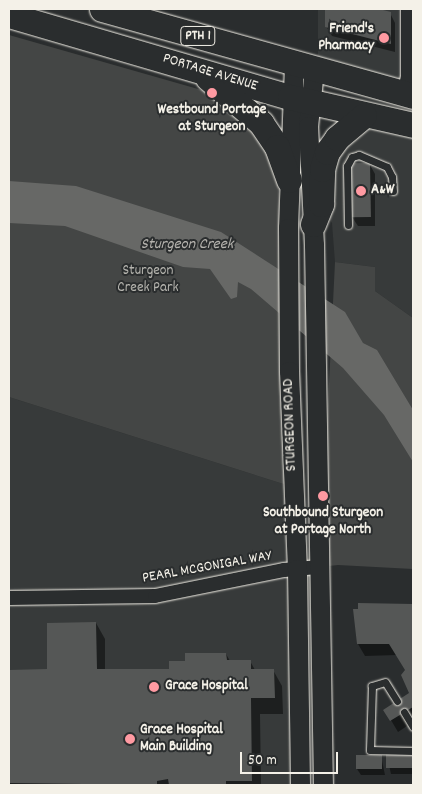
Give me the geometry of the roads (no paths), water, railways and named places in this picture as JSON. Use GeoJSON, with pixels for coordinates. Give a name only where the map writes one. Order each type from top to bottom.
{"type":"FeatureCollection","features":[{"type":"Feature","properties":{"kind":"highway","name":"PORTAGE AVENUE"},"geometry":{"type":"LineString","coordinates":[[102,9],[408,95]]}},
{"type":"Feature","properties":{"kind":"highway","name":"PORTAGE AVENUE"},"geometry":{"type":"LineString","coordinates":[[17,14],[300,100],[413,125]]}},
{"type":"Feature","properties":{"kind":"highway"},"geometry":{"type":"LineString","coordinates":[[194,68],[261,123],[277,147],[289,180]]}},
{"type":"Feature","properties":{"kind":"highway"},"geometry":{"type":"LineString","coordinates":[[314,234],[321,204],[322,170],[327,152],[336,138],[364,115]]}},
{"type":"Feature","properties":{"kind":"main road","name":"STURGEON ROAD"},"geometry":{"type":"LineString","coordinates":[[300,785],[297,569],[288,371],[288,228],[289,180],[304,67]]}},
{"type":"Feature","properties":{"kind":"main road","name":"STURGEON ROAD"},"geometry":{"type":"LineString","coordinates":[[300,100],[314,234],[323,785]]}},
{"type":"Feature","properties":{"kind":"street"},"geometry":{"type":"LineString","coordinates":[[408,9],[408,95]]}},
{"type":"Feature","properties":{"kind":"street","name":"PEARL MCGONIGAL WAY"},"geometry":{"type":"LineString","coordinates":[[9,598],[155,596],[297,569],[320,567]]}},
{"type":"Feature","properties":{"kind":"lane"},"geometry":{"type":"LineString","coordinates":[[348,225],[347,166],[352,157],[360,155],[387,167],[392,177],[393,191]]}},
{"type":"Feature","properties":{"kind":"lane"},"geometry":{"type":"LineString","coordinates":[[397,701],[385,682],[372,686],[370,750],[413,751]]}},
{"type":"Feature","properties":{"kind":"lane"},"geometry":{"type":"LineString","coordinates":[[404,712],[413,727]]}},
{"type":"Feature","properties":{"kind":"water","name":"Sturgeon Creek"},"geometry":{"type":"Polygon","coordinates":[[[9,181],[76,186],[221,232],[345,312],[363,343],[377,350],[413,410],[413,462],[384,415],[343,368],[251,289],[238,282],[237,297],[231,299],[210,269],[183,267],[65,226],[9,223],[9,181]]]}},
{"type":"Feature","properties":{"kind":"place","name":"Friend's Pharmacy"},"geometry":{"type":"Point","coordinates":[384,38]}},
{"type":"Feature","properties":{"kind":"place","name":"Westbound Portage at Sturgeon"},"geometry":{"type":"Point","coordinates":[212,93]}},
{"type":"Feature","properties":{"kind":"place","name":"A&W"},"geometry":{"type":"Point","coordinates":[361,191]}},
{"type":"Feature","properties":{"kind":"place","name":"Southbound Sturgeon at Portage North"},"geometry":{"type":"Point","coordinates":[323,496]}},
{"type":"Feature","properties":{"kind":"place","name":"Grace Hospital"},"geometry":{"type":"Point","coordinates":[154,687]}},
{"type":"Feature","properties":{"kind":"place","name":"Grace Hospital Main Building"},"geometry":{"type":"Point","coordinates":[130,739]}},
{"type":"Feature","properties":{"kind":"park label","name":"Sturgeon Creek Park"},"geometry":{"type":"Point","coordinates":[148,280]}}]}
